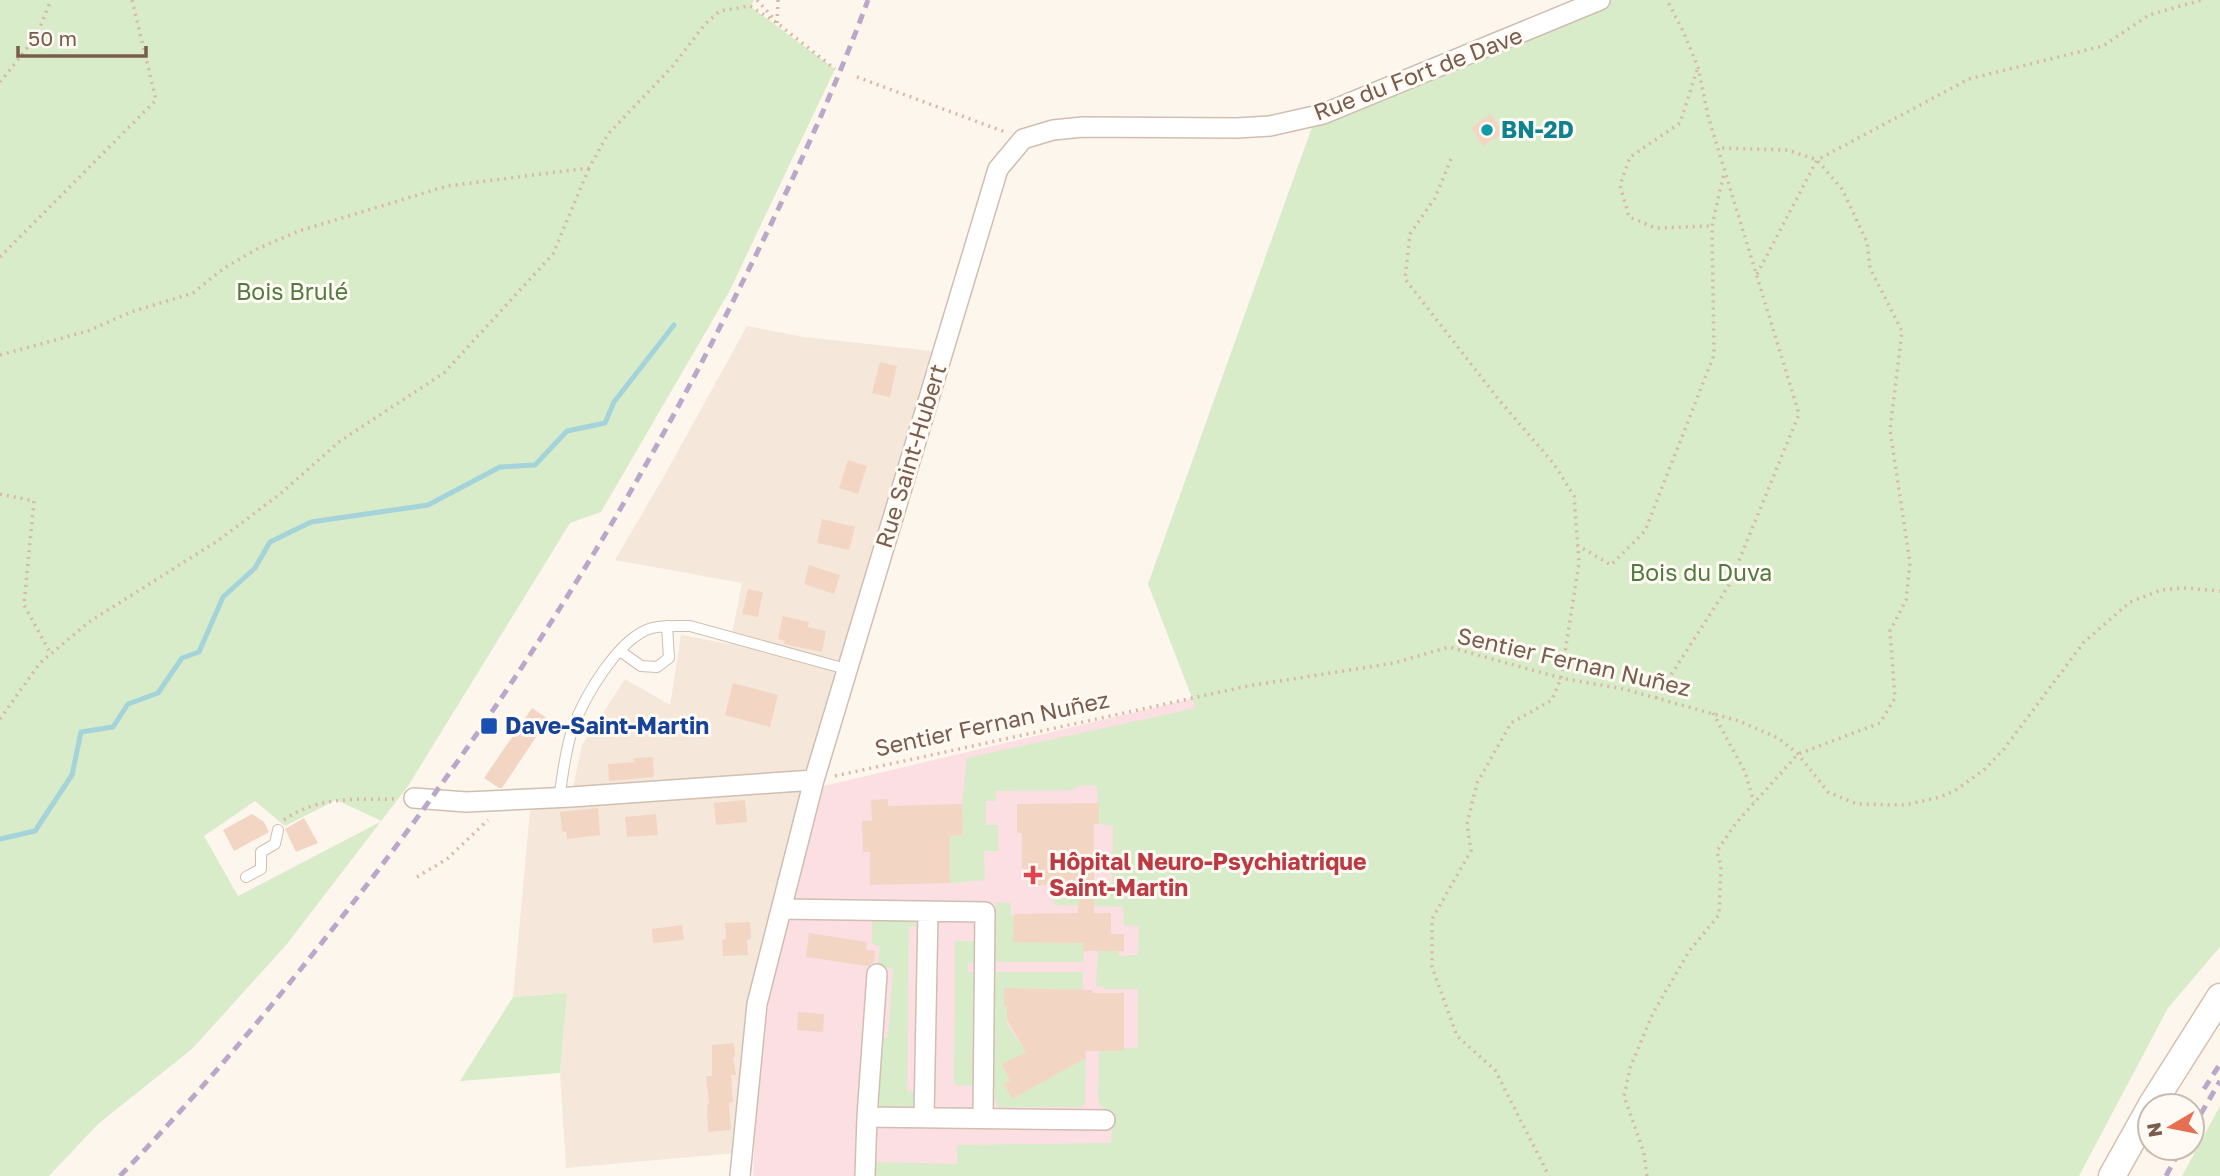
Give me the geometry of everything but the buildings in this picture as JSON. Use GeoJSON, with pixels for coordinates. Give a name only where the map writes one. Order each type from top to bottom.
{"type":"FeatureCollection","features":[{"type":"Feature","properties":{"kind":"main road"},"geometry":{"type":"LineString","coordinates":[[2160,1092],[2220,997]]}},
{"type":"Feature","properties":{"kind":"main road"},"geometry":{"type":"LineString","coordinates":[[2112,1176],[2136,1134]]}},
{"type":"Feature","properties":{"kind":"street","name":"Rue du Fort de Dave"},"geometry":{"type":"LineString","coordinates":[[1023,139],[1053,130],[1083,127],[1270,126],[1324,114],[1600,0]]}},
{"type":"Feature","properties":{"kind":"street","name":"Rue Saint-Hubert"},"geometry":{"type":"LineString","coordinates":[[740,1176],[757,1004],[814,780],[998,169],[1023,139]]}},
{"type":"Feature","properties":{"kind":"street"},"geometry":{"type":"LineString","coordinates":[[414,799],[506,800],[814,780]]}},
{"type":"Feature","properties":{"kind":"street"},"geometry":{"type":"LineString","coordinates":[[782,909],[985,912],[983,1118]]}},
{"type":"Feature","properties":{"kind":"street"},"geometry":{"type":"LineString","coordinates":[[924,1118],[928,911]]}},
{"type":"Feature","properties":{"kind":"street"},"geometry":{"type":"LineString","coordinates":[[865,1176],[877,974]]}},
{"type":"Feature","properties":{"kind":"street"},"geometry":{"type":"LineString","coordinates":[[867,1117],[1105,1120]]}},
{"type":"Feature","properties":{"kind":"lane"},"geometry":{"type":"LineString","coordinates":[[620,651],[641,666],[657,667],[669,658],[667,626]]}},
{"type":"Feature","properties":{"kind":"lane"},"geometry":{"type":"LineString","coordinates":[[559,797],[572,731],[586,697],[620,651],[649,628],[690,626],[846,669]]}},
{"type":"Feature","properties":{"kind":"lane"},"geometry":{"type":"LineString","coordinates":[[246,877],[261,869],[261,852],[275,844],[278,830]]}},
{"type":"Feature","properties":{"kind":"path"},"geometry":{"type":"LineString","coordinates":[[0,82],[36,37],[51,0]]}},
{"type":"Feature","properties":{"kind":"path"},"geometry":{"type":"LineString","coordinates":[[0,257],[156,100],[132,0]]}},
{"type":"Feature","properties":{"kind":"path"},"geometry":{"type":"LineString","coordinates":[[757,0],[777,23]]}},
{"type":"Feature","properties":{"kind":"path"},"geometry":{"type":"LineString","coordinates":[[777,23],[778,0]]}},
{"type":"Feature","properties":{"kind":"path"},"geometry":{"type":"LineString","coordinates":[[1656,698],[1728,585],[1799,414],[1708,116],[1698,68],[1684,31],[1667,0]]}},
{"type":"Feature","properties":{"kind":"path"},"geometry":{"type":"LineString","coordinates":[[1757,274],[1817,160],[1969,79],[2103,46],[2149,15],[2202,0]]}},
{"type":"Feature","properties":{"kind":"path"},"geometry":{"type":"LineString","coordinates":[[0,719],[40,663],[89,622],[229,532],[280,494],[340,441],[444,373],[553,254],[589,168],[608,134],[672,67],[705,24],[720,11],[750,6],[777,23],[835,69]]}},
{"type":"Feature","properties":{"kind":"path"},"geometry":{"type":"LineString","coordinates":[[1698,68],[1680,123],[1630,157],[1620,185],[1629,217],[1656,228],[1712,226]]}},
{"type":"Feature","properties":{"kind":"path"},"geometry":{"type":"LineString","coordinates":[[857,76],[1023,139]]}},
{"type":"Feature","properties":{"kind":"path"},"geometry":{"type":"LineString","coordinates":[[1647,1176],[1644,1153],[1624,1096],[1630,1068],[1653,1013],[1690,950],[1719,915],[1721,867],[1717,851],[1736,822],[1798,754],[1880,723],[1895,698],[1890,631],[1906,600],[1910,563],[1890,430],[1902,331],[1870,268],[1867,242],[1842,188],[1817,160],[1788,150],[1718,148]]}},
{"type":"Feature","properties":{"kind":"path"},"geometry":{"type":"LineString","coordinates":[[1451,159],[1435,198],[1410,233],[1405,279],[1499,400],[1554,464],[1574,496],[1579,563],[1561,678],[1552,699],[1511,723],[1477,783],[1467,824],[1471,851],[1432,919],[1432,967],[1457,1036],[1495,1070],[1549,1176]]}},
{"type":"Feature","properties":{"kind":"path"},"geometry":{"type":"LineString","coordinates":[[0,355],[88,331],[131,313],[193,293],[224,268],[259,248],[299,232],[447,186],[589,168]]}},
{"type":"Feature","properties":{"kind":"path"},"geometry":{"type":"LineString","coordinates":[[1577,545],[1611,565],[1645,531],[1714,355],[1712,226],[1725,170]]}},
{"type":"Feature","properties":{"kind":"path"},"geometry":{"type":"LineString","coordinates":[[0,494],[34,501],[24,605],[51,654]]}},
{"type":"Feature","properties":{"kind":"path","name":"Sentier Fernan Nuñez"},"geometry":{"type":"LineString","coordinates":[[814,780],[1248,686],[1394,663],[1449,647],[1561,678],[1624,689],[1739,721],[1778,738],[1798,754],[1828,792],[1857,804],[1905,805],[1940,797],[1956,790],[1985,769],[2004,750],[2084,642],[2130,602],[2161,590],[2183,588],[2220,591]]}},
{"type":"Feature","properties":{"kind":"path"},"geometry":{"type":"LineString","coordinates":[[1713,713],[1745,772],[1754,803]]}},
{"type":"Feature","properties":{"kind":"path"},"geometry":{"type":"LineString","coordinates":[[278,830],[284,820],[312,805],[336,800],[414,799]]}},
{"type":"Feature","properties":{"kind":"path"},"geometry":{"type":"LineString","coordinates":[[416,877],[447,859],[506,800]]}},
{"type":"Feature","properties":{"kind":"shaded area"},"geometry":{"type":"Polygon","coordinates":[[[747,326],[804,337],[933,351],[814,780],[757,1004],[736,1153],[566,1168],[560,1073],[567,993],[513,997],[531,799],[571,797],[582,745],[625,679],[670,705],[681,635],[730,644],[742,583],[615,560],[747,326]]]}},
{"type":"Feature","properties":{"kind":"shaded area","name":"Hôpital Neuro-Psychiatrique Saint-Martin"},"geometry":{"type":"Polygon","coordinates":[[[1195,698],[1397,1176],[753,1176],[757,1085],[774,964],[824,786],[1195,698]]]}},
{"type":"Feature","properties":{"kind":"green space","name":"Bois Brulé"},"geometry":{"type":"Polygon","coordinates":[[[0,0],[754,0],[751,7],[835,69],[729,292],[601,512],[570,523],[408,786],[381,821],[336,800],[285,826],[255,801],[204,836],[238,896],[381,822],[287,944],[192,1049],[98,1124],[49,1176],[0,1176],[0,0]]]}},
{"type":"Feature","properties":{"kind":"green space","name":"Bois du Duva"},"geometry":{"type":"Polygon","coordinates":[[[1611,0],[2220,0],[2220,947],[2168,1008],[2079,1176],[876,1176],[876,1162],[957,1164],[957,1145],[1111,1143],[1113,1116],[1098,1100],[1099,1051],[1138,1048],[1138,989],[1105,989],[1096,986],[1098,951],[1119,951],[1119,956],[1138,955],[1139,926],[1124,925],[1123,907],[1054,905],[1053,888],[1080,892],[1112,889],[1113,826],[1099,824],[1097,786],[1080,785],[1073,790],[996,791],[996,801],[986,801],[986,825],[998,825],[998,851],[984,851],[985,880],[950,883],[949,836],[963,835],[962,804],[967,758],[1196,708],[1148,584],[1312,127],[1542,34],[1611,0]]]}},
{"type":"Feature","properties":{"kind":"green space"},"geometry":{"type":"Polygon","coordinates":[[[996,902],[1011,903],[1014,942],[1084,943],[1083,962],[994,962],[996,902]]]}},
{"type":"Feature","properties":{"kind":"green space"},"geometry":{"type":"Polygon","coordinates":[[[872,919],[918,920],[921,925],[909,927],[907,1091],[919,1092],[916,1101],[909,1108],[882,1107],[877,1104],[881,1038],[888,1037],[893,969],[878,965],[880,946],[872,944],[872,919]]]}},
{"type":"Feature","properties":{"kind":"green space"},"geometry":{"type":"Polygon","coordinates":[[[955,941],[978,941],[978,963],[968,963],[968,972],[978,972],[976,1086],[954,1085],[955,941]]]}},
{"type":"Feature","properties":{"kind":"green space"},"geometry":{"type":"Polygon","coordinates":[[[994,972],[1083,972],[1083,990],[1005,988],[1007,1024],[1026,1052],[1002,1065],[1010,1081],[1004,1084],[1012,1099],[1086,1058],[1085,1103],[1081,1107],[997,1107],[996,1100],[993,1100],[994,972]]]}},
{"type":"Feature","properties":{"kind":"green space"},"geometry":{"type":"Polygon","coordinates":[[[567,993],[560,1073],[460,1081],[513,997],[567,993]]]}},
{"type":"Feature","properties":{"kind":"green space"},"geometry":{"type":"Polygon","coordinates":[[[2220,1106],[2220,1176],[2182,1176],[2190,1162],[2206,1162],[2206,1132],[2220,1106]]]}},
{"type":"Feature","properties":{"kind":"waterway"},"geometry":{"type":"LineString","coordinates":[[0,839],[35,831],[72,775],[81,732],[113,727],[128,704],[158,693],[182,658],[199,652],[223,597],[255,568],[270,542],[311,522],[428,505],[500,467],[535,465],[567,431],[605,423],[614,402],[674,325]]}},
{"type":"Feature","properties":{"kind":"railway"},"geometry":{"type":"LineString","coordinates":[[120,1176],[227,1059],[327,936],[444,781],[552,620],[652,454],[742,283],[793,179],[868,0]]}},
{"type":"Feature","properties":{"kind":"railway"},"geometry":{"type":"LineString","coordinates":[[2204,1089],[2220,1064]]}},
{"type":"Feature","properties":{"kind":"railway"},"geometry":{"type":"LineString","coordinates":[[2206,1105],[2220,1081]]}},
{"type":"Feature","properties":{"kind":"railway"},"geometry":{"type":"LineString","coordinates":[[2166,1176],[2174,1162]]}},
{"type":"Feature","properties":{"kind":"place","name":"BN-2D"},"geometry":{"type":"Point","coordinates":[1487,130]}},
{"type":"Feature","properties":{"kind":"place","name":"Dave-Saint-Martin"},"geometry":{"type":"Point","coordinates":[489,726]}},
{"type":"Feature","properties":{"kind":"place","name":"Hôpital Neuro-Psychiatrique Saint-Martin"},"geometry":{"type":"Point","coordinates":[1033,875]}}]}
